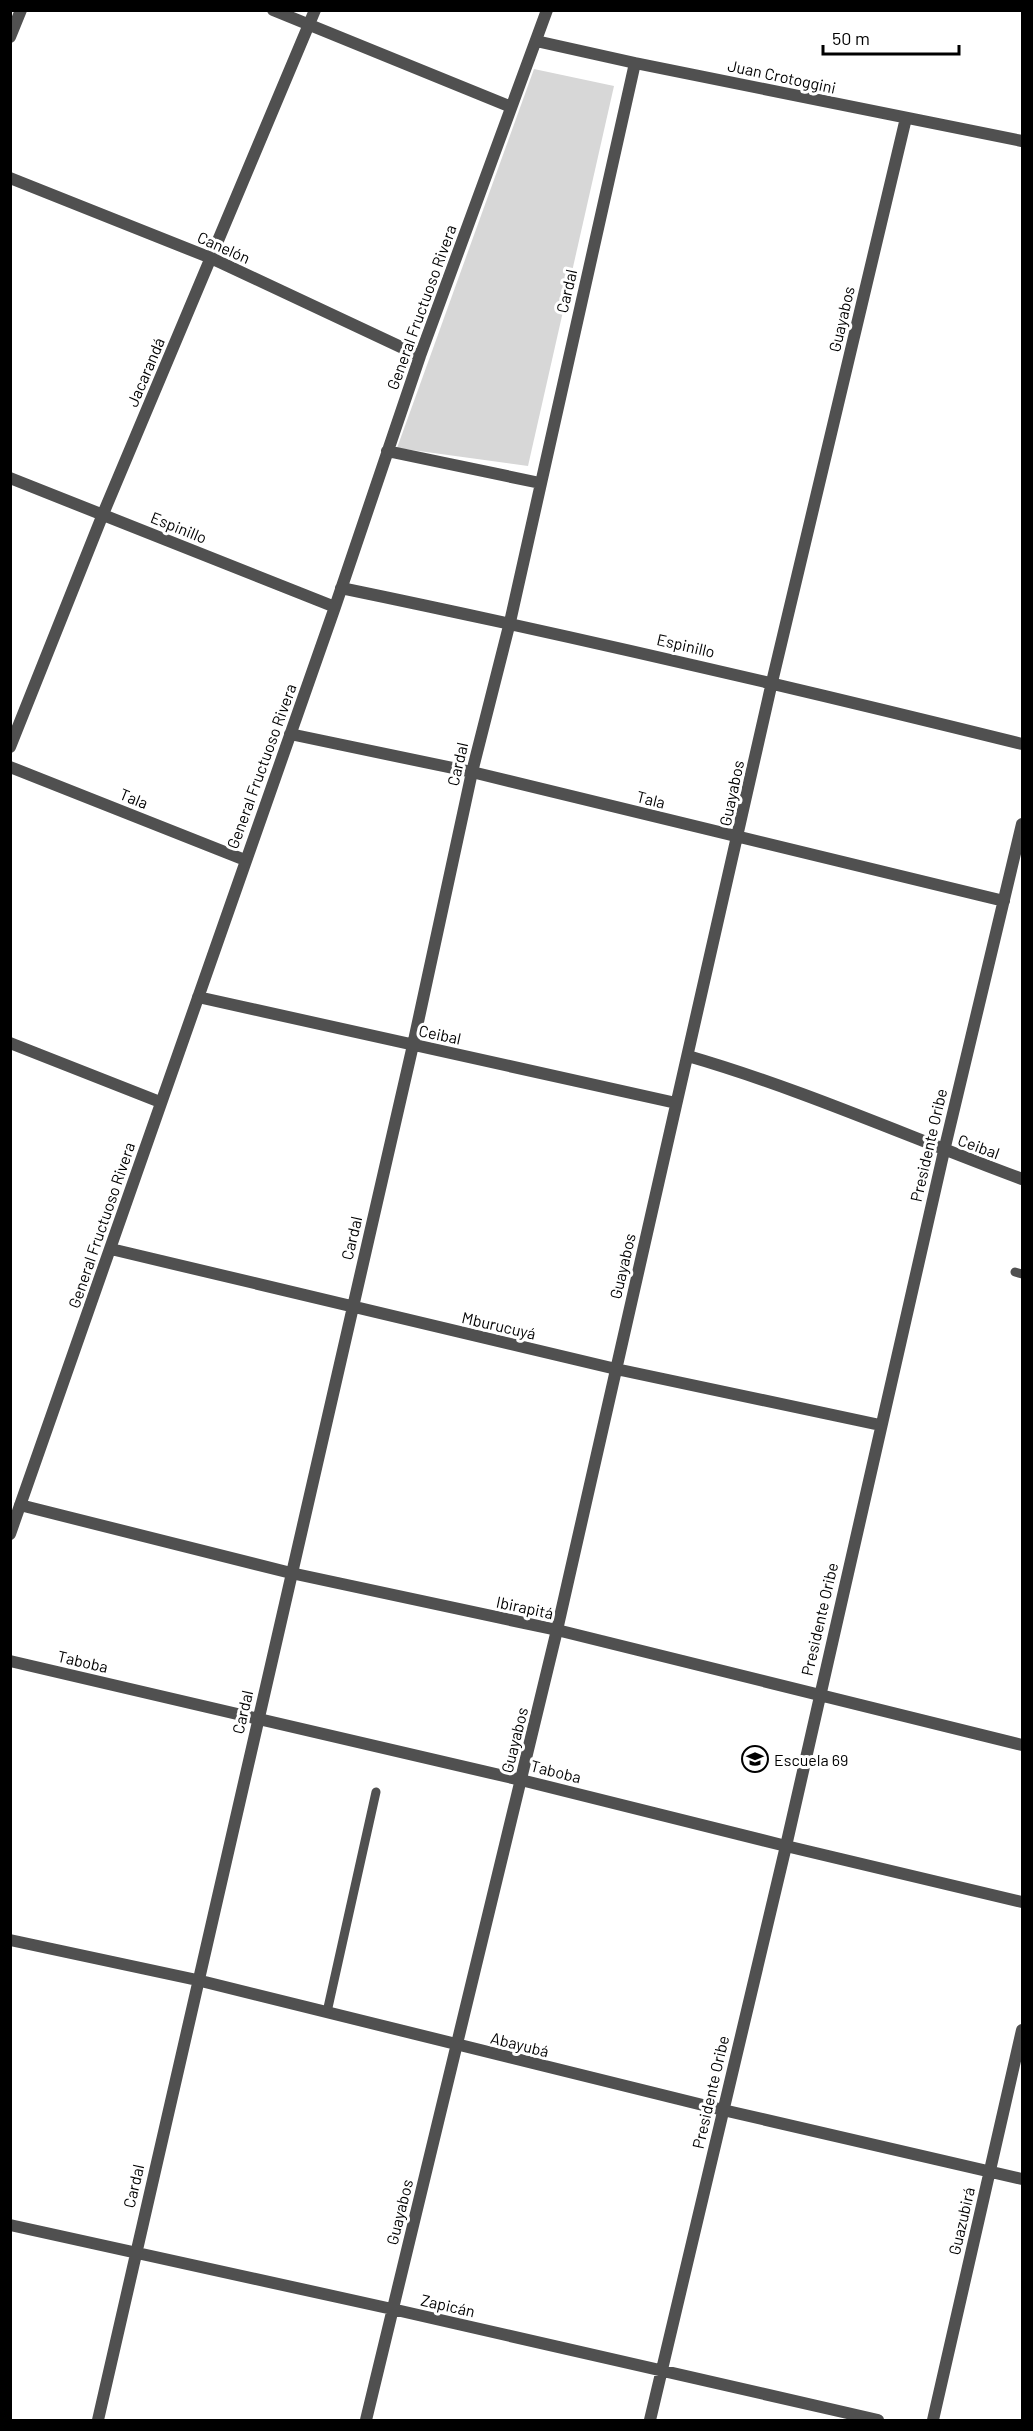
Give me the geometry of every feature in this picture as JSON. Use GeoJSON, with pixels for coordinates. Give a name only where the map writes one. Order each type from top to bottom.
{"type":"FeatureCollection","features":[{"type":"Feature","properties":{"kind":"street"},"geometry":{"type":"LineString","coordinates":[[10,37],[21,10]]}},
{"type":"Feature","properties":{"kind":"street"},"geometry":{"type":"LineString","coordinates":[[273,10],[511,108]]}},
{"type":"Feature","properties":{"kind":"street","name":"Jacarandá"},"geometry":{"type":"LineString","coordinates":[[10,747],[104,514],[315,10]]}},
{"type":"Feature","properties":{"kind":"street","name":"General Fructuoso Rivera"},"geometry":{"type":"LineString","coordinates":[[10,1534],[335,607],[420,356],[547,10]]}},
{"type":"Feature","properties":{"kind":"street","name":"Juan Crotoggini"},"geometry":{"type":"LineString","coordinates":[[536,41],[1023,141]]}},
{"type":"Feature","properties":{"kind":"street","name":"Cardal"},"geometry":{"type":"LineString","coordinates":[[98,2421],[134,2254],[412,1045],[472,772],[510,622],[635,63]]}},
{"type":"Feature","properties":{"kind":"street","name":"Guayabos"},"geometry":{"type":"LineString","coordinates":[[366,2421],[557,1630],[772,682],[906,118]]}},
{"type":"Feature","properties":{"kind":"street","name":"Canelón"},"geometry":{"type":"LineString","coordinates":[[10,178],[211,258],[420,356]]}},
{"type":"Feature","properties":{"kind":"street"},"geometry":{"type":"LineString","coordinates":[[387,451],[540,483]]}},
{"type":"Feature","properties":{"kind":"street","name":"Espinillo"},"geometry":{"type":"LineString","coordinates":[[10,478],[335,607]]}},
{"type":"Feature","properties":{"kind":"street","name":"Espinillo"},"geometry":{"type":"LineString","coordinates":[[341,588],[510,622],[772,682],[1023,744]]}},
{"type":"Feature","properties":{"kind":"street","name":"Tala"},"geometry":{"type":"LineString","coordinates":[[290,734],[472,772],[1004,901]]}},
{"type":"Feature","properties":{"kind":"street","name":"Tala"},"geometry":{"type":"LineString","coordinates":[[10,767],[245,860]]}},
{"type":"Feature","properties":{"kind":"street","name":"Presidente Oribe"},"geometry":{"type":"LineString","coordinates":[[650,2421],[786,1846],[944,1150],[1023,824]]}},
{"type":"Feature","properties":{"kind":"street","name":"Ceibal"},"geometry":{"type":"LineString","coordinates":[[198,997],[676,1103]]}},
{"type":"Feature","properties":{"kind":"street"},"geometry":{"type":"LineString","coordinates":[[10,1043],[160,1102]]}},
{"type":"Feature","properties":{"kind":"street","name":"Ceibal"},"geometry":{"type":"LineString","coordinates":[[688,1056],[779,1084],[1023,1179]]}},
{"type":"Feature","properties":{"kind":"street","name":"Mburucuyá"},"geometry":{"type":"LineString","coordinates":[[111,1249],[616,1369],[880,1425]]}},
{"type":"Feature","properties":{"kind":"street","name":"Ibirapitá"},"geometry":{"type":"LineString","coordinates":[[21,1505],[291,1573],[557,1630],[1023,1745]]}},
{"type":"Feature","properties":{"kind":"street","name":"Taboba"},"geometry":{"type":"LineString","coordinates":[[10,1661],[521,1780],[1023,1902]]}},
{"type":"Feature","properties":{"kind":"street","name":"Abayubá"},"geometry":{"type":"LineString","coordinates":[[10,1940],[197,1980],[723,2110],[1023,2179]]}},
{"type":"Feature","properties":{"kind":"street","name":"Guazubirá"},"geometry":{"type":"LineString","coordinates":[[933,2421],[1023,2030]]}},
{"type":"Feature","properties":{"kind":"street","name":"Zapicán"},"geometry":{"type":"LineString","coordinates":[[10,2225],[392,2309],[878,2421]]}},
{"type":"Feature","properties":{"kind":"lane"},"geometry":{"type":"LineString","coordinates":[[327,2012],[376,1792]]}},
{"type":"Feature","properties":{"kind":"shaded area"},"geometry":{"type":"Polygon","coordinates":[[[534,69],[614,86],[528,466],[397,448],[534,69]]]}},
{"type":"Feature","properties":{"kind":"place","name":"Escuela 69"},"geometry":{"type":"Point","coordinates":[755,1759]}}]}
